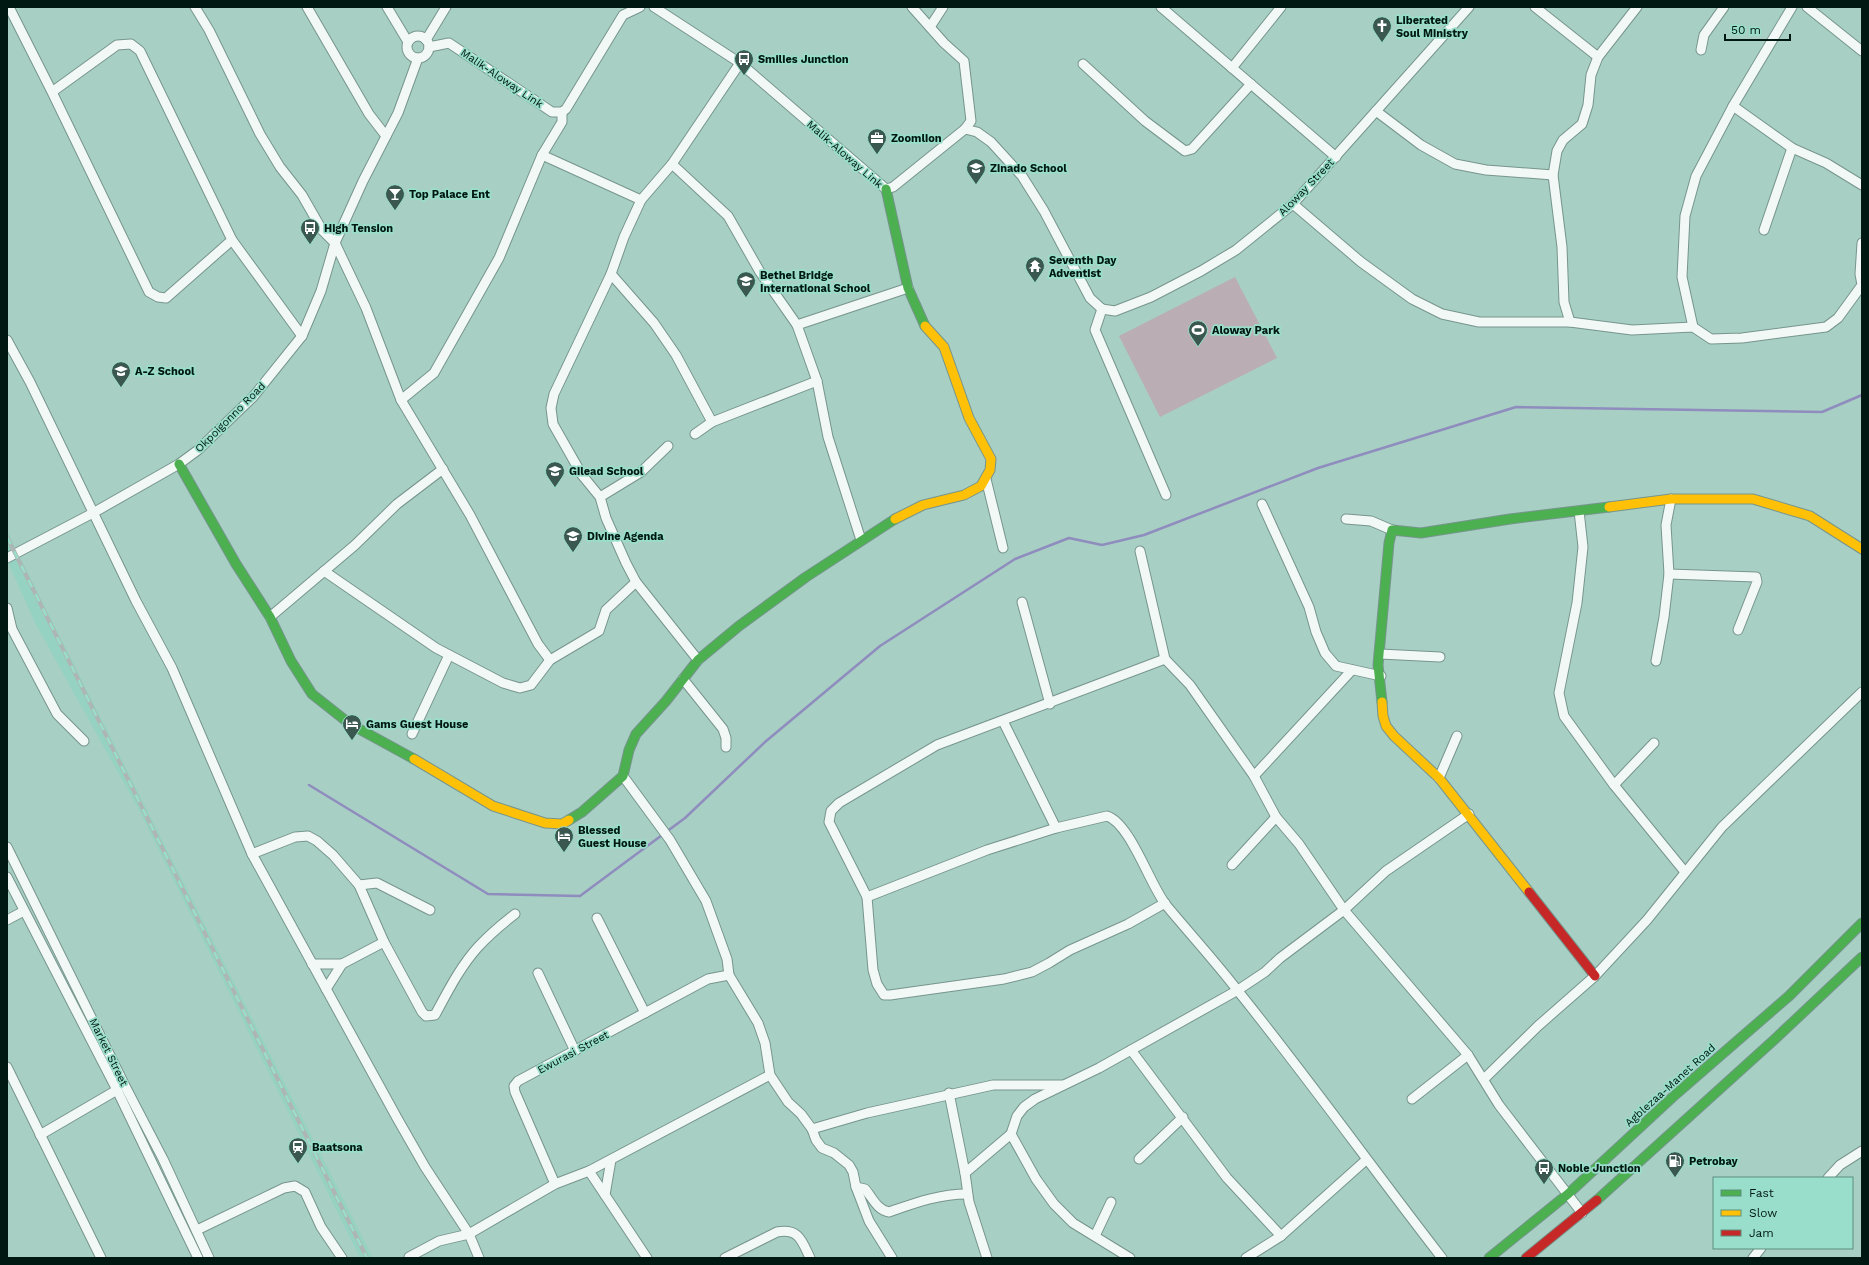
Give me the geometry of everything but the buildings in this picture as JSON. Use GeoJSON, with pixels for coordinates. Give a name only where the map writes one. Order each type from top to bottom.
{"type":"FeatureCollection","features":[{"type":"Feature","properties":{"kind":"street"},"geometry":{"type":"LineString","coordinates":[[9,7],[149,292],[158,297],[166,298],[232,240]]}},
{"type":"Feature","properties":{"kind":"street"},"geometry":{"type":"LineString","coordinates":[[194,7],[209,30],[260,134],[280,167],[302,194],[322,230],[335,244],[366,308],[402,400],[443,469],[538,644],[550,660]]}},
{"type":"Feature","properties":{"kind":"street"},"geometry":{"type":"LineString","coordinates":[[307,7],[369,114],[386,136]]}},
{"type":"Feature","properties":{"kind":"street"},"geometry":{"type":"LineString","coordinates":[[387,7],[408,42],[408,50],[410,54],[418,58],[423,57],[427,53],[428,43],[446,7]]}},
{"type":"Feature","properties":{"kind":"street"},"geometry":{"type":"LineString","coordinates":[[402,400],[434,373],[499,258],[542,155],[562,122],[562,112],[566,109],[623,15],[640,7]]}},
{"type":"Feature","properties":{"kind":"street","name":"Malik-Aloway Link"},"geometry":{"type":"LineString","coordinates":[[654,7],[740,63],[886,189],[893,187],[965,129]]}},
{"type":"Feature","properties":{"kind":"street"},"geometry":{"type":"LineString","coordinates":[[912,7],[944,44],[964,61],[971,121],[965,129],[977,132],[991,142],[1022,176],[1044,211],[1090,298],[1102,309],[1095,330],[1166,494]]}},
{"type":"Feature","properties":{"kind":"street"},"geometry":{"type":"LineString","coordinates":[[930,27],[943,7]]}},
{"type":"Feature","properties":{"kind":"street"},"geometry":{"type":"LineString","coordinates":[[1161,7],[1336,157]]}},
{"type":"Feature","properties":{"kind":"street"},"geometry":{"type":"LineString","coordinates":[[1232,68],[1281,7]]}},
{"type":"Feature","properties":{"kind":"street","name":"Aloway Street"},"geometry":{"type":"LineString","coordinates":[[1102,309],[1115,311],[1151,297],[1202,271],[1236,250],[1293,204],[1469,7]]}},
{"type":"Feature","properties":{"kind":"street"},"geometry":{"type":"LineString","coordinates":[[1535,7],[1598,57]]}},
{"type":"Feature","properties":{"kind":"street"},"geometry":{"type":"LineString","coordinates":[[1570,322],[1564,302],[1562,247],[1553,175],[1557,150],[1563,140],[1582,124],[1588,106],[1592,75],[1598,57],[1636,7]]}},
{"type":"Feature","properties":{"kind":"street"},"geometry":{"type":"LineString","coordinates":[[1701,50],[1704,35],[1724,7]]}},
{"type":"Feature","properties":{"kind":"street"},"geometry":{"type":"LineString","coordinates":[[1693,327],[1682,277],[1685,216],[1696,176],[1734,106],[1792,7]]}},
{"type":"Feature","properties":{"kind":"street"},"geometry":{"type":"LineString","coordinates":[[1807,7],[1862,51]]}},
{"type":"Feature","properties":{"kind":"street"},"geometry":{"type":"LineString","coordinates":[[408,42],[416,36],[428,43]]}},
{"type":"Feature","properties":{"kind":"street","name":"Malik-Aloway Link"},"geometry":{"type":"LineString","coordinates":[[428,43],[449,42],[552,112],[562,112]]}},
{"type":"Feature","properties":{"kind":"street"},"geometry":{"type":"LineString","coordinates":[[52,92],[117,45],[130,44],[140,50],[232,240],[302,336]]}},
{"type":"Feature","properties":{"kind":"street","name":"Okpoigonno Road"},"geometry":{"type":"LineString","coordinates":[[7,558],[93,513],[179,464],[198,450],[253,397],[302,336],[323,284],[335,244],[363,181],[398,113],[418,58]]}},
{"type":"Feature","properties":{"kind":"street"},"geometry":{"type":"LineString","coordinates":[[698,660],[636,582],[606,518],[600,497],[582,475],[553,424],[551,408],[554,394],[612,274],[624,237],[641,200],[672,164],[740,63]]}},
{"type":"Feature","properties":{"kind":"street"},"geometry":{"type":"LineString","coordinates":[[1083,64],[1145,121],[1185,151],[1192,149],[1251,84]]}},
{"type":"Feature","properties":{"kind":"street"},"geometry":{"type":"LineString","coordinates":[[1734,106],[1792,148],[1826,163],[1862,185]]}},
{"type":"Feature","properties":{"kind":"street"},"geometry":{"type":"LineString","coordinates":[[1376,111],[1421,145],[1455,164],[1486,170],[1553,175]]}},
{"type":"Feature","properties":{"kind":"street"},"geometry":{"type":"LineString","coordinates":[[1764,230],[1792,148]]}},
{"type":"Feature","properties":{"kind":"street"},"geometry":{"type":"LineString","coordinates":[[542,155],[641,200]]}},
{"type":"Feature","properties":{"kind":"street"},"geometry":{"type":"LineString","coordinates":[[672,164],[728,216],[760,272],[797,325],[817,381],[828,437],[861,540]]}},
{"type":"Feature","properties":{"kind":"street"},"geometry":{"type":"LineString","coordinates":[[179,464],[236,564],[270,617],[291,661],[312,694],[350,724],[403,752],[493,806],[545,823],[562,824],[582,812],[623,776],[628,750],[636,734],[698,660],[745,622],[861,540],[894,520],[923,506],[964,495],[981,486],[986,479],[990,470],[990,459],[969,418],[944,347],[925,325],[908,288],[886,189]]}},
{"type":"Feature","properties":{"kind":"street"},"geometry":{"type":"LineString","coordinates":[[1293,204],[1361,262],[1412,299],[1442,314],[1479,322],[1570,322],[1632,330],[1693,327],[1711,339],[1742,338],[1826,327],[1838,318],[1862,285],[1860,274],[1862,243]]}},
{"type":"Feature","properties":{"kind":"street"},"geometry":{"type":"LineString","coordinates":[[612,274],[654,323],[676,355],[712,422]]}},
{"type":"Feature","properties":{"kind":"street"},"geometry":{"type":"LineString","coordinates":[[797,325],[908,288]]}},
{"type":"Feature","properties":{"kind":"street"},"geometry":{"type":"LineString","coordinates":[[7,340],[30,382],[136,602],[172,668],[252,854],[422,1161],[469,1234],[479,1258]]}},
{"type":"Feature","properties":{"kind":"street"},"geometry":{"type":"LineString","coordinates":[[695,434],[712,422],[817,381]]}},
{"type":"Feature","properties":{"kind":"street"},"geometry":{"type":"LineString","coordinates":[[600,497],[641,472],[668,446]]}},
{"type":"Feature","properties":{"kind":"street"},"geometry":{"type":"LineString","coordinates":[[270,617],[355,545],[396,504],[443,469]]}},
{"type":"Feature","properties":{"kind":"street"},"geometry":{"type":"LineString","coordinates":[[986,479],[1003,548]]}},
{"type":"Feature","properties":{"kind":"street"},"geometry":{"type":"LineString","coordinates":[[1656,661],[1664,617],[1669,574],[1666,525],[1671,499]]}},
{"type":"Feature","properties":{"kind":"street"},"geometry":{"type":"LineString","coordinates":[[1346,519],[1371,521],[1392,530],[1421,533],[1671,499],[1752,499],[1810,516],[1862,549]]}},
{"type":"Feature","properties":{"kind":"street"},"geometry":{"type":"LineString","coordinates":[[1262,504],[1309,607],[1324,653],[1336,666],[1381,676]]}},
{"type":"Feature","properties":{"kind":"street"},"geometry":{"type":"LineString","coordinates":[[1579,511],[1583,547],[1577,603],[1564,661],[1559,693],[1564,716],[1614,785],[1685,872]]}},
{"type":"Feature","properties":{"kind":"street"},"geometry":{"type":"LineString","coordinates":[[1392,530],[1389,543],[1378,665],[1381,676],[1383,716],[1386,726],[1394,736],[1440,778],[1595,976]]}},
{"type":"Feature","properties":{"kind":"street"},"geometry":{"type":"LineString","coordinates":[[1140,551],[1165,659],[1190,685],[1254,776],[1276,817],[1317,868],[1344,910],[1468,1055],[1499,1105],[1582,1213]]}},
{"type":"Feature","properties":{"kind":"street"},"geometry":{"type":"LineString","coordinates":[[324,571],[449,655],[503,683],[520,688],[531,685],[550,660],[599,631],[606,610],[636,582]]}},
{"type":"Feature","properties":{"kind":"street"},"geometry":{"type":"LineString","coordinates":[[1669,574],[1756,577],[1757,582],[1738,630]]}},
{"type":"Feature","properties":{"kind":"street"},"geometry":{"type":"LineString","coordinates":[[1022,602],[1050,704]]}},
{"type":"Feature","properties":{"kind":"street"},"geometry":{"type":"LineString","coordinates":[[7,608],[12,629],[57,714],[84,741]]}},
{"type":"Feature","properties":{"kind":"street"},"geometry":{"type":"LineString","coordinates":[[1380,654],[1440,657]]}},
{"type":"Feature","properties":{"kind":"street"},"geometry":{"type":"LineString","coordinates":[[412,734],[449,655]]}},
{"type":"Feature","properties":{"kind":"street"},"geometry":{"type":"LineString","coordinates":[[1164,903],[1128,924],[1070,950],[1050,964],[1032,972],[1004,979],[884,995],[877,984],[873,970],[867,897],[829,822],[831,811],[839,803],[937,745],[1050,704],[1165,659]]}},
{"type":"Feature","properties":{"kind":"street"},"geometry":{"type":"LineString","coordinates":[[1254,776],[1352,670]]}},
{"type":"Feature","properties":{"kind":"street"},"geometry":{"type":"LineString","coordinates":[[683,679],[723,729],[726,738],[726,747]]}},
{"type":"Feature","properties":{"kind":"street"},"geometry":{"type":"LineString","coordinates":[[1484,1079],[1538,1026],[1595,976],[1647,920],[1722,827],[1862,692]]}},
{"type":"Feature","properties":{"kind":"street"},"geometry":{"type":"LineString","coordinates":[[1003,721],[1056,828]]}},
{"type":"Feature","properties":{"kind":"street"},"geometry":{"type":"LineString","coordinates":[[1440,778],[1457,736]]}},
{"type":"Feature","properties":{"kind":"street"},"geometry":{"type":"LineString","coordinates":[[1614,785],[1654,743]]}},
{"type":"Feature","properties":{"kind":"street"},"geometry":{"type":"LineString","coordinates":[[623,776],[659,823],[706,901],[712,915],[716,934],[727,959],[729,975],[758,1023],[764,1043],[770,1075],[788,1102],[801,1114],[812,1129],[816,1140],[822,1148],[834,1153],[849,1165],[854,1172],[856,1187],[869,1221],[892,1258]]}},
{"type":"Feature","properties":{"kind":"street"},"geometry":{"type":"LineString","coordinates":[[965,1173],[1011,1134],[1017,1116],[1024,1107],[1035,1099],[1131,1050],[1238,990],[1265,972],[1286,953],[1344,910],[1386,871],[1469,814]]}},
{"type":"Feature","properties":{"kind":"street"},"geometry":{"type":"LineString","coordinates":[[867,897],[987,850],[1056,828],[1107,816],[1117,821],[1144,864],[1164,903],[1238,990],[1442,1258]]}},
{"type":"Feature","properties":{"kind":"street"},"geometry":{"type":"LineString","coordinates":[[1232,865],[1276,817]]}},
{"type":"Feature","properties":{"kind":"street"},"geometry":{"type":"LineString","coordinates":[[252,854],[295,837],[308,836],[317,841],[333,855],[359,885],[384,942],[422,1012],[430,1016],[435,1015],[453,981],[477,948],[515,914]]}},
{"type":"Feature","properties":{"kind":"street","name":"Market Street"},"geometry":{"type":"LineString","coordinates":[[7,847],[197,1230],[209,1258]]}},
{"type":"Feature","properties":{"kind":"street","name":"Market Street"},"geometry":{"type":"LineString","coordinates":[[7,877],[117,1090],[198,1258]]}},
{"type":"Feature","properties":{"kind":"street"},"geometry":{"type":"LineString","coordinates":[[359,885],[377,883],[430,910]]}},
{"type":"Feature","properties":{"kind":"street"},"geometry":{"type":"LineString","coordinates":[[7,920],[24,911]]}},
{"type":"Feature","properties":{"kind":"street"},"geometry":{"type":"LineString","coordinates":[[597,918],[644,1013]]}},
{"type":"Feature","properties":{"kind":"street","name":"Agblezaa-Manet Road"},"geometry":{"type":"LineString","coordinates":[[1489,1258],[1568,1194],[1676,1094],[1789,996],[1862,923]]}},
{"type":"Feature","properties":{"kind":"street"},"geometry":{"type":"LineString","coordinates":[[312,964],[342,964],[384,942]]}},
{"type":"Feature","properties":{"kind":"street"},"geometry":{"type":"LineString","coordinates":[[1526,1258],[1582,1213],[1780,1034],[1862,957]]}},
{"type":"Feature","properties":{"kind":"street"},"geometry":{"type":"LineString","coordinates":[[326,989],[342,964]]}},
{"type":"Feature","properties":{"kind":"street"},"geometry":{"type":"LineString","coordinates":[[538,972],[575,1051]]}},
{"type":"Feature","properties":{"kind":"street","name":"Ewurasi Street"},"geometry":{"type":"LineString","coordinates":[[555,1184],[515,1092],[514,1086],[518,1081],[708,979],[729,975]]}},
{"type":"Feature","properties":{"kind":"street"},"geometry":{"type":"LineString","coordinates":[[1131,1050],[1183,1117],[1227,1178],[1281,1236]]}},
{"type":"Feature","properties":{"kind":"street"},"geometry":{"type":"LineString","coordinates":[[1412,1099],[1468,1055]]}},
{"type":"Feature","properties":{"kind":"street"},"geometry":{"type":"LineString","coordinates":[[7,1068],[101,1258]]}},
{"type":"Feature","properties":{"kind":"street"},"geometry":{"type":"LineString","coordinates":[[409,1257],[439,1241],[469,1234],[555,1184],[589,1171],[611,1160],[770,1075]]}},
{"type":"Feature","properties":{"kind":"street"},"geometry":{"type":"LineString","coordinates":[[812,1129],[867,1112],[993,1085],[1065,1085]]}},
{"type":"Feature","properties":{"kind":"street"},"geometry":{"type":"LineString","coordinates":[[40,1135],[117,1090]]}},
{"type":"Feature","properties":{"kind":"street"},"geometry":{"type":"LineString","coordinates":[[950,1094],[965,1173],[967,1194],[987,1258]]}},
{"type":"Feature","properties":{"kind":"street"},"geometry":{"type":"LineString","coordinates":[[1138,1158],[1183,1117]]}},
{"type":"Feature","properties":{"kind":"street"},"geometry":{"type":"LineString","coordinates":[[1011,1134],[1036,1179],[1054,1204],[1073,1223],[1130,1258]]}},
{"type":"Feature","properties":{"kind":"street"},"geometry":{"type":"LineString","coordinates":[[1829,1177],[1840,1166],[1862,1151]]}},
{"type":"Feature","properties":{"kind":"street"},"geometry":{"type":"LineString","coordinates":[[605,1195],[611,1160]]}},
{"type":"Feature","properties":{"kind":"street"},"geometry":{"type":"LineString","coordinates":[[1246,1258],[1281,1236],[1366,1160]]}},
{"type":"Feature","properties":{"kind":"street"},"geometry":{"type":"LineString","coordinates":[[589,1171],[647,1258]]}},
{"type":"Feature","properties":{"kind":"street"},"geometry":{"type":"LineString","coordinates":[[197,1230],[284,1188],[295,1186],[305,1192],[321,1227],[342,1258]]}},
{"type":"Feature","properties":{"kind":"street"},"geometry":{"type":"LineString","coordinates":[[856,1187],[865,1189],[878,1208],[889,1212],[921,1200],[950,1194],[967,1194]]}},
{"type":"Feature","properties":{"kind":"street"},"geometry":{"type":"LineString","coordinates":[[1095,1236],[1111,1202]]}},
{"type":"Feature","properties":{"kind":"street"},"geometry":{"type":"LineString","coordinates":[[725,1258],[777,1232],[786,1231],[795,1233],[802,1241],[810,1258]]}},
{"type":"Feature","properties":{"kind":"street"},"geometry":{"type":"LineString","coordinates":[[1753,1258],[1760,1249]]}},
{"type":"Feature","properties":{"kind":"shaded area","name":"Aloway Park"},"geometry":{"type":"Polygon","coordinates":[[[1235,277],[1277,358],[1160,417],[1119,336],[1235,277]]]}},
{"type":"Feature","properties":{"kind":"shaded area"},"geometry":{"type":"Polygon","coordinates":[[[7,531],[373,1258],[360,1258],[140,812],[35,623],[7,560],[7,531]]]}},
{"type":"Feature","properties":{"kind":"waterway"},"geometry":{"type":"LineString","coordinates":[[309,785],[488,894],[580,896],[685,818],[765,742],[880,646],[1015,559],[1069,538],[1102,545],[1144,535],[1318,468],[1516,407],[1822,412],[1862,395]]}},
{"type":"Feature","properties":{"kind":"railway"},"geometry":{"type":"LineString","coordinates":[[7,537],[367,1258]]}},
{"type":"Feature","properties":{"kind":"traffic: fast"},"geometry":{"type":"LineString","coordinates":[[886,189],[908,288],[925,326]]}},
{"type":"Feature","properties":{"kind":"traffic: fast"},"geometry":{"type":"LineString","coordinates":[[179,464],[236,564],[270,617],[291,661],[312,694],[350,724],[414,759]]}},
{"type":"Feature","properties":{"kind":"traffic: fast"},"geometry":{"type":"LineString","coordinates":[[1382,702],[1378,665],[1389,543],[1392,530],[1421,533],[1510,519],[1609,507]]}},
{"type":"Feature","properties":{"kind":"traffic: fast"},"geometry":{"type":"LineString","coordinates":[[569,820],[582,812],[623,776],[629,750],[636,734],[666,701],[698,660],[739,626],[806,577],[895,519]]}},
{"type":"Feature","properties":{"kind":"traffic: fast"},"geometry":{"type":"LineString","coordinates":[[1489,1258],[1568,1194],[1676,1094],[1789,996],[1862,923]]}},
{"type":"Feature","properties":{"kind":"traffic: fast"},"geometry":{"type":"LineString","coordinates":[[1597,1200],[1775,1039],[1862,957]]}},
{"type":"Feature","properties":{"kind":"traffic: slow"},"geometry":{"type":"LineString","coordinates":[[895,519],[923,505],[964,495],[981,486],[990,470],[991,459],[969,418],[944,347],[925,326]]}},
{"type":"Feature","properties":{"kind":"traffic: slow"},"geometry":{"type":"LineString","coordinates":[[1609,507],[1671,499],[1753,499],[1810,516],[1862,549]]}},
{"type":"Feature","properties":{"kind":"traffic: slow"},"geometry":{"type":"LineString","coordinates":[[1382,702],[1383,716],[1386,726],[1394,736],[1439,778],[1529,892]]}},
{"type":"Feature","properties":{"kind":"traffic: slow"},"geometry":{"type":"LineString","coordinates":[[414,759],[493,806],[545,823],[562,824],[569,820]]}},
{"type":"Feature","properties":{"kind":"traffic: jam"},"geometry":{"type":"LineString","coordinates":[[1529,892],[1595,976]]}},
{"type":"Feature","properties":{"kind":"traffic: jam"},"geometry":{"type":"LineString","coordinates":[[1526,1258],[1597,1200]]}},
{"type":"Feature","properties":{"kind":"place","name":"Liberated Soul Ministry"},"geometry":{"type":"Point","coordinates":[1382,43]}},
{"type":"Feature","properties":{"kind":"place","name":"Smilies Junction"},"geometry":{"type":"Point","coordinates":[744,76]}},
{"type":"Feature","properties":{"kind":"place","name":"Zoomlion"},"geometry":{"type":"Point","coordinates":[877,155]}},
{"type":"Feature","properties":{"kind":"place","name":"Zinado School"},"geometry":{"type":"Point","coordinates":[976,185]}},
{"type":"Feature","properties":{"kind":"place","name":"Top Palace Ent"},"geometry":{"type":"Point","coordinates":[395,211]}},
{"type":"Feature","properties":{"kind":"place","name":"High Tension"},"geometry":{"type":"Point","coordinates":[310,245]}},
{"type":"Feature","properties":{"kind":"place","name":"Seventh Day Adventist"},"geometry":{"type":"Point","coordinates":[1035,283]}},
{"type":"Feature","properties":{"kind":"place","name":"Bethel Bridge International School"},"geometry":{"type":"Point","coordinates":[746,298]}},
{"type":"Feature","properties":{"kind":"place","name":"Aloway Park"},"geometry":{"type":"Point","coordinates":[1198,347]}},
{"type":"Feature","properties":{"kind":"place","name":"A-Z School"},"geometry":{"type":"Point","coordinates":[121,388]}},
{"type":"Feature","properties":{"kind":"place","name":"Gilead School"},"geometry":{"type":"Point","coordinates":[555,488]}},
{"type":"Feature","properties":{"kind":"place","name":"Divine Agenda"},"geometry":{"type":"Point","coordinates":[573,553]}},
{"type":"Feature","properties":{"kind":"place","name":"Gams Guest House"},"geometry":{"type":"Point","coordinates":[352,741]}},
{"type":"Feature","properties":{"kind":"place","name":"Blessed Guest House"},"geometry":{"type":"Point","coordinates":[564,853]}},
{"type":"Feature","properties":{"kind":"place","name":"Baatsona"},"geometry":{"type":"Point","coordinates":[298,1164]}},
{"type":"Feature","properties":{"kind":"place","name":"Petrobay"},"geometry":{"type":"Point","coordinates":[1675,1178]}},
{"type":"Feature","properties":{"kind":"place","name":"Noble Junction"},"geometry":{"type":"Point","coordinates":[1544,1185]}}]}
